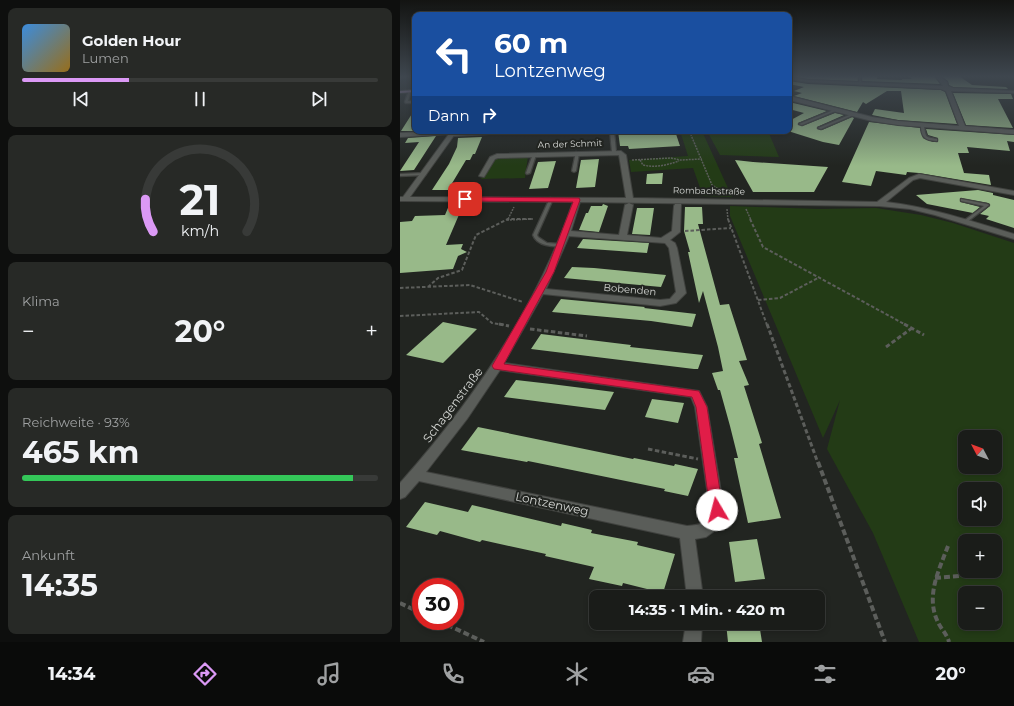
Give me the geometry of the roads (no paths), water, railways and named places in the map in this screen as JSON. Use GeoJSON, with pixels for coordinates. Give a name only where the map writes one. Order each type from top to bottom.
{"type":"FeatureCollection","features":[{"type":"Feature","properties":{"kind":"street"},"geometry":{"type":"LineString","coordinates":[[821,106],[885,121],[922,126],[1014,132]]}},
{"type":"Feature","properties":{"kind":"street"},"geometry":{"type":"LineString","coordinates":[[954,106],[963,128]]}},
{"type":"Feature","properties":{"kind":"street"},"geometry":{"type":"LineString","coordinates":[[400,135],[418,134]]}},
{"type":"Feature","properties":{"kind":"street"},"geometry":{"type":"LineString","coordinates":[[403,199],[424,174],[452,134]]}},
{"type":"Feature","properties":{"kind":"street","name":"An der Schmit"},"geometry":{"type":"LineString","coordinates":[[482,176],[492,158],[496,156],[621,153],[624,161],[629,203]]}},
{"type":"Feature","properties":{"kind":"street"},"geometry":{"type":"LineString","coordinates":[[880,204],[911,179],[919,176],[1014,193]]}},
{"type":"Feature","properties":{"kind":"street","name":"Rombachstraße"},"geometry":{"type":"LineString","coordinates":[[403,199],[551,199],[629,203],[727,201],[880,204],[923,209],[1014,237]]}},
{"type":"Feature","properties":{"kind":"street","name":"Schagenstraße"},"geometry":{"type":"LineString","coordinates":[[400,493],[417,475],[458,422],[497,366],[520,328],[540,291],[561,245],[577,200]]}},
{"type":"Feature","properties":{"kind":"street"},"geometry":{"type":"LineString","coordinates":[[623,237],[629,203]]}},
{"type":"Feature","properties":{"kind":"street"},"geometry":{"type":"LineString","coordinates":[[566,233],[664,240],[676,232],[678,206]]}},
{"type":"Feature","properties":{"kind":"street","name":"Bobenden"},"geometry":{"type":"LineString","coordinates":[[540,291],[660,303],[673,301],[679,297],[681,290],[672,245],[664,240]]}},
{"type":"Feature","properties":{"kind":"street","name":"Lontzenweg"},"geometry":{"type":"LineString","coordinates":[[417,475],[687,533],[701,532],[712,525],[717,510],[702,407],[696,394],[497,366]]}},
{"type":"Feature","properties":{"kind":"street"},"geometry":{"type":"LineString","coordinates":[[687,533],[694,590]]}},
{"type":"Feature","properties":{"kind":"street"},"geometry":{"type":"LineString","coordinates":[[692,642],[693,630]]}},
{"type":"Feature","properties":{"kind":"lane"},"geometry":{"type":"LineString","coordinates":[[801,124],[837,110]]}},
{"type":"Feature","properties":{"kind":"lane"},"geometry":{"type":"LineString","coordinates":[[820,128],[855,114]]}},
{"type":"Feature","properties":{"kind":"lane"},"geometry":{"type":"LineString","coordinates":[[922,126],[924,136],[926,138],[936,140]]}},
{"type":"Feature","properties":{"kind":"lane"},"geometry":{"type":"LineString","coordinates":[[612,134],[614,152]]}},
{"type":"Feature","properties":{"kind":"lane"},"geometry":{"type":"LineString","coordinates":[[574,171],[577,153]]}},
{"type":"Feature","properties":{"kind":"lane"},"geometry":{"type":"LineString","coordinates":[[528,173],[534,155]]}},
{"type":"Feature","properties":{"kind":"lane"},"geometry":{"type":"LineString","coordinates":[[400,175],[424,174]]}},
{"type":"Feature","properties":{"kind":"lane"},"geometry":{"type":"LineString","coordinates":[[551,199],[542,219],[536,238],[546,244],[561,245]]}},
{"type":"Feature","properties":{"kind":"lane"},"geometry":{"type":"LineString","coordinates":[[962,200],[987,206],[967,222]]}}]}
